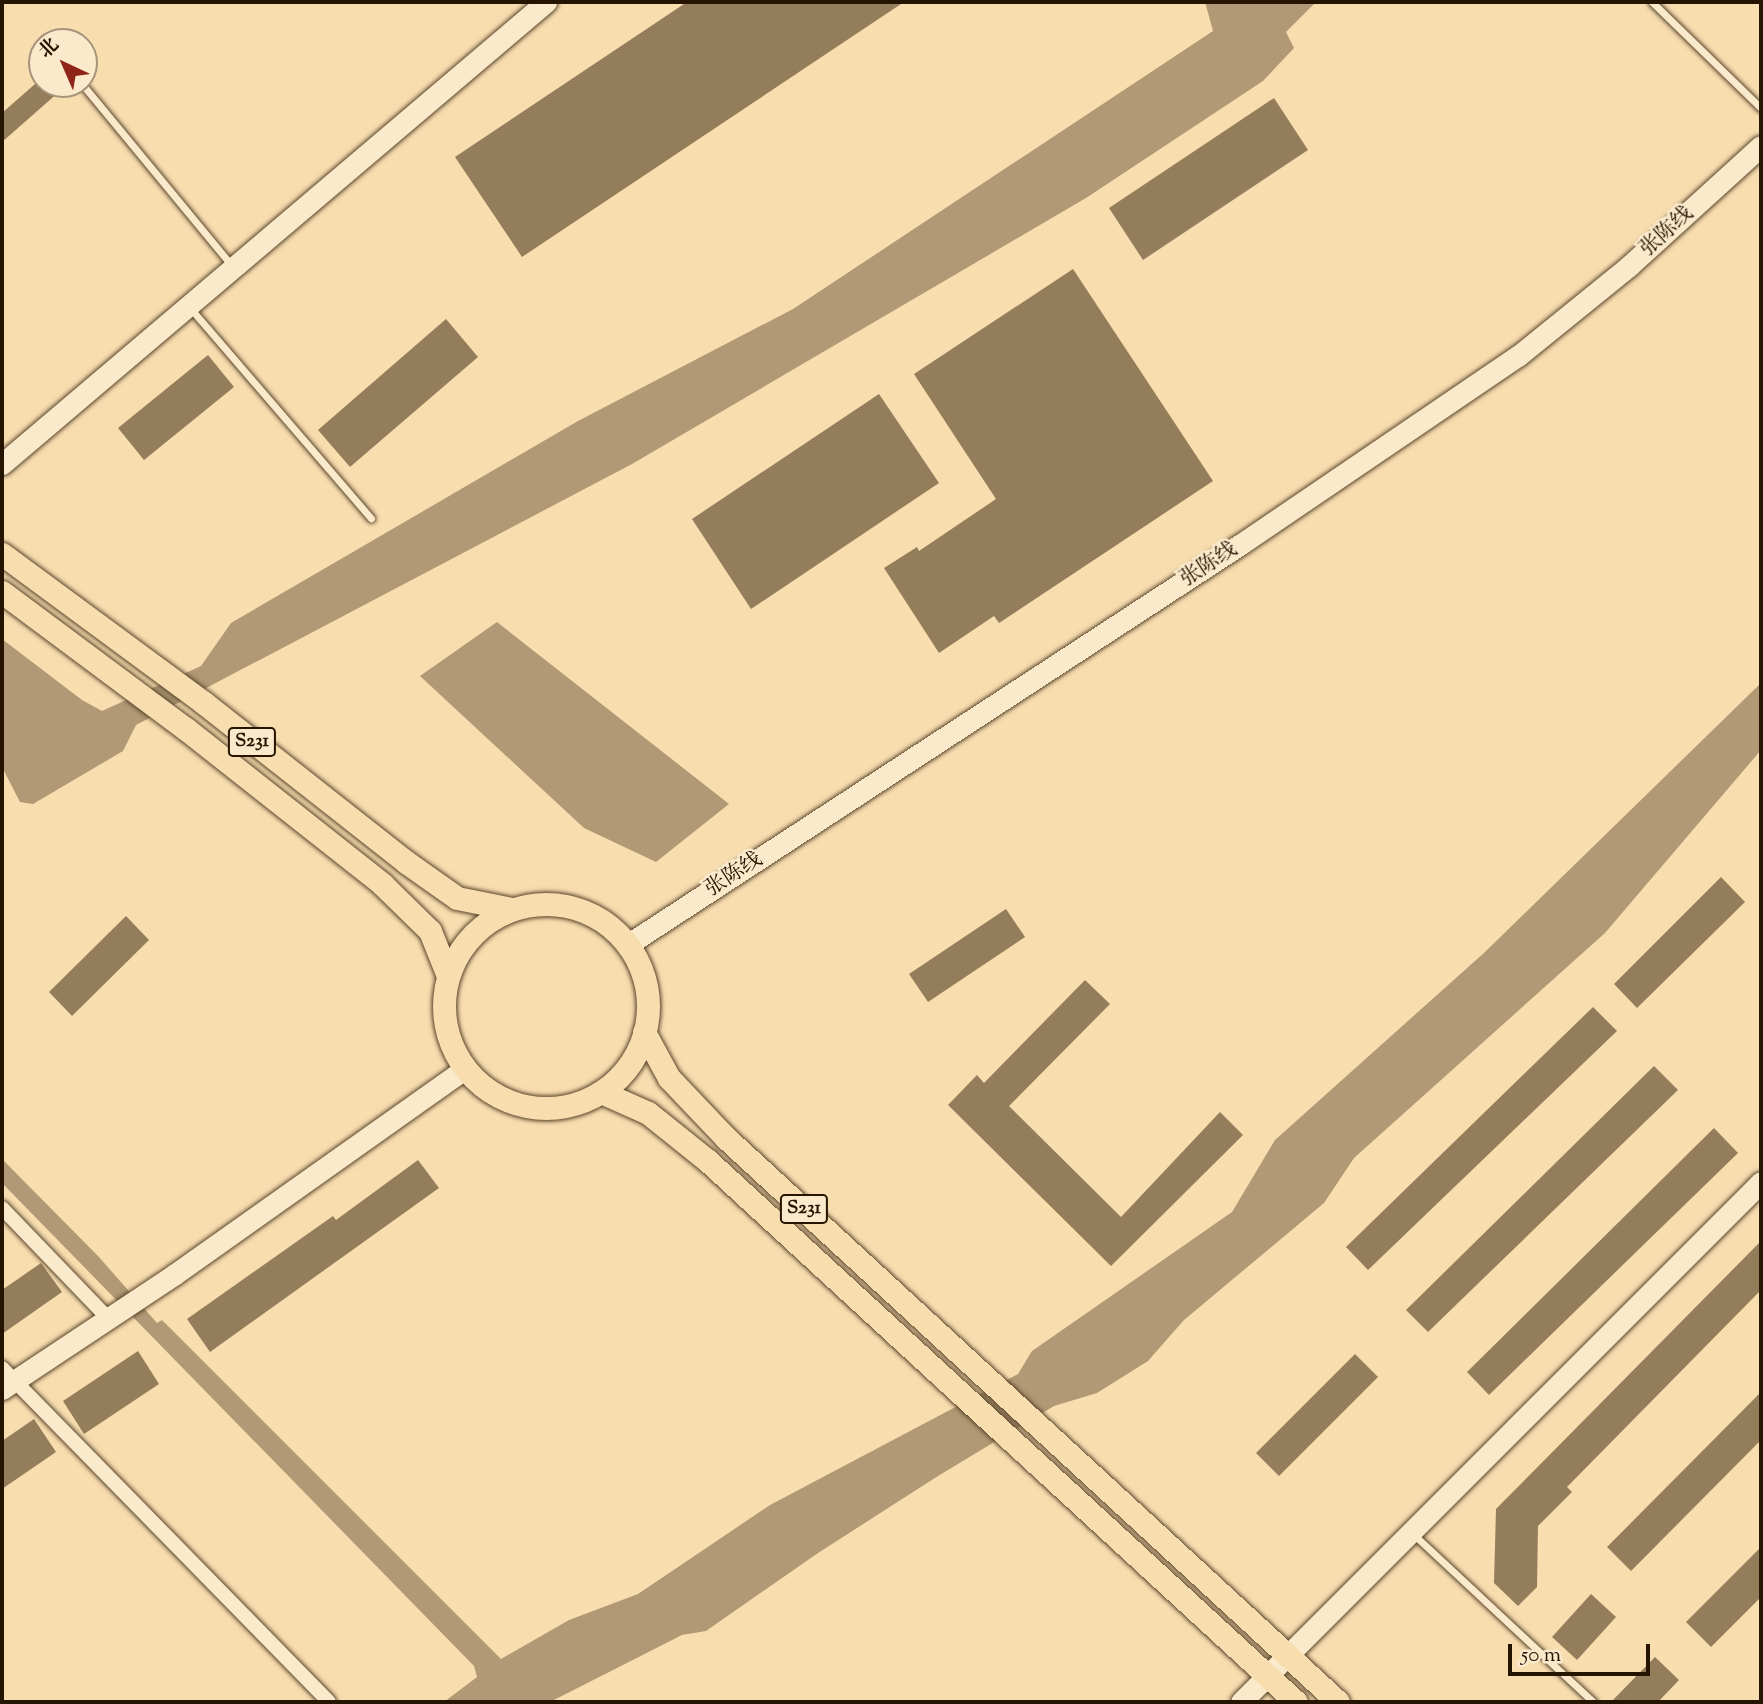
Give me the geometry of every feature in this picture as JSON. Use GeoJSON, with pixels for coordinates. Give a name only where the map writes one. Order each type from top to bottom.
{"type":"FeatureCollection","features":[{"type":"Feature","properties":{"kind":"main road","name":"S231"},"geometry":{"type":"LineString","coordinates":[[2,554],[194,695],[406,862],[457,898],[512,909]]}},
{"type":"Feature","properties":{"kind":"main road","name":"S231"},"geometry":{"type":"LineString","coordinates":[[2,592],[186,729],[382,884],[430,931],[448,976]]}},
{"type":"Feature","properties":{"kind":"main road"},"geometry":{"type":"LineString","coordinates":[[535,903],[560,904],[589,912],[618,932],[627,945],[638,961],[647,989],[648,1018],[626,1069],[601,1092],[568,1105],[532,1107],[507,1101],[485,1088],[465,1069],[453,1050],[444,1020],[448,976],[463,945],[488,921],[512,909],[535,903]]}},
{"type":"Feature","properties":{"kind":"main road","name":"S231"},"geometry":{"type":"LineString","coordinates":[[644,1032],[669,1078],[726,1138],[1338,1702]]}},
{"type":"Feature","properties":{"kind":"main road","name":"S231"},"geometry":{"type":"LineString","coordinates":[[601,1092],[648,1113],[679,1135],[1296,1702]]}},
{"type":"Feature","properties":{"kind":"street"},"geometry":{"type":"LineString","coordinates":[[2,464],[546,2]]}},
{"type":"Feature","properties":{"kind":"street","name":"张陈线"},"geometry":{"type":"LineString","coordinates":[[627,945],[1241,544],[1518,356],[1629,266],[1761,146]]}},
{"type":"Feature","properties":{"kind":"street"},"geometry":{"type":"LineString","coordinates":[[329,1702],[6,1380],[108,1318],[465,1069]]}},
{"type":"Feature","properties":{"kind":"street"},"geometry":{"type":"LineString","coordinates":[[1241,1702],[1761,1182]]}},
{"type":"Feature","properties":{"kind":"street"},"geometry":{"type":"LineString","coordinates":[[2,1208],[108,1318]]}},
{"type":"Feature","properties":{"kind":"lane"},"geometry":{"type":"LineString","coordinates":[[1652,2],[1761,108]]}},
{"type":"Feature","properties":{"kind":"lane"},"geometry":{"type":"LineString","coordinates":[[94,98],[233,267]]}},
{"type":"Feature","properties":{"kind":"lane"},"geometry":{"type":"LineString","coordinates":[[188,306],[371,518]]}},
{"type":"Feature","properties":{"kind":"lane"},"geometry":{"type":"LineString","coordinates":[[1412,1533],[1593,1702]]}},
{"type":"Feature","properties":{"kind":"shaded area"},"geometry":{"type":"Polygon","coordinates":[[[1205,2],[1316,2],[1286,32],[1294,48],[1263,81],[1086,198],[632,464],[136,725],[123,751],[33,804],[20,802],[2,767],[2,639],[82,700],[102,711],[201,666],[231,623],[578,421],[793,309],[1213,31],[1205,2]]]}},
{"type":"Feature","properties":{"kind":"shaded area"},"geometry":{"type":"Polygon","coordinates":[[[497,622],[729,804],[656,862],[584,828],[420,676],[497,622]]]}},
{"type":"Feature","properties":{"kind":"shaded area"},"geometry":{"type":"Polygon","coordinates":[[[1761,683],[1761,750],[1605,933],[1354,1158],[1324,1203],[1184,1320],[1148,1361],[1097,1393],[1054,1406],[938,1476],[818,1553],[706,1631],[682,1635],[550,1702],[444,1702],[477,1677],[474,1666],[2,1183],[2,1159],[98,1256],[157,1323],[162,1320],[501,1659],[569,1620],[638,1594],[770,1505],[1018,1374],[1032,1351],[1232,1212],[1275,1140],[1485,952],[1761,683]]]}},
{"type":"Feature","properties":{"kind":"building"},"geometry":{"type":"Polygon","coordinates":[[[687,2],[904,2],[522,257],[455,157],[687,2]]]}},
{"type":"Feature","properties":{"kind":"building"},"geometry":{"type":"Polygon","coordinates":[[[28,90],[28,98],[52,98],[2,142],[2,113],[28,90]]]}},
{"type":"Feature","properties":{"kind":"building"},"geometry":{"type":"Polygon","coordinates":[[[1274,98],[1308,150],[1143,260],[1109,208],[1274,98]]]}},
{"type":"Feature","properties":{"kind":"building"},"geometry":{"type":"Polygon","coordinates":[[[1073,269],[1213,481],[999,623],[994,616],[939,653],[884,568],[917,547],[919,551],[996,499],[914,374],[1073,269]]]}},
{"type":"Feature","properties":{"kind":"building"},"geometry":{"type":"Polygon","coordinates":[[[446,319],[478,357],[350,467],[318,430],[446,319]]]}},
{"type":"Feature","properties":{"kind":"building"},"geometry":{"type":"Polygon","coordinates":[[[208,355],[234,387],[144,460],[118,428],[208,355]]]}},
{"type":"Feature","properties":{"kind":"building"},"geometry":{"type":"Polygon","coordinates":[[[879,394],[939,483],[751,609],[692,519],[879,394]]]}},
{"type":"Feature","properties":{"kind":"building"},"geometry":{"type":"Polygon","coordinates":[[[1721,877],[1745,902],[1637,1008],[1614,984],[1721,877]]]}},
{"type":"Feature","properties":{"kind":"building"},"geometry":{"type":"Polygon","coordinates":[[[1006,909],[1025,937],[928,1002],[909,974],[1006,909]]]}},
{"type":"Feature","properties":{"kind":"building"},"geometry":{"type":"Polygon","coordinates":[[[126,916],[149,940],[72,1016],[49,992],[126,916]]]}},
{"type":"Feature","properties":{"kind":"building"},"geometry":{"type":"Polygon","coordinates":[[[1085,980],[1110,1004],[1009,1106],[1121,1217],[1220,1112],[1243,1135],[1111,1266],[948,1105],[977,1075],[984,1083],[1085,980]]]}},
{"type":"Feature","properties":{"kind":"building"},"geometry":{"type":"Polygon","coordinates":[[[1593,1007],[1617,1031],[1368,1270],[1346,1247],[1593,1007]]]}},
{"type":"Feature","properties":{"kind":"building"},"geometry":{"type":"Polygon","coordinates":[[[1654,1066],[1678,1090],[1428,1332],[1406,1310],[1654,1066]]]}},
{"type":"Feature","properties":{"kind":"building"},"geometry":{"type":"Polygon","coordinates":[[[1714,1128],[1738,1153],[1489,1395],[1467,1372],[1714,1128]]]}},
{"type":"Feature","properties":{"kind":"building"},"geometry":{"type":"Polygon","coordinates":[[[418,1160],[439,1188],[210,1352],[187,1319],[333,1216],[336,1220],[418,1160]]]}},
{"type":"Feature","properties":{"kind":"building"},"geometry":{"type":"Polygon","coordinates":[[[1761,1241],[1761,1290],[1567,1487],[1572,1492],[1538,1526],[1537,1587],[1518,1606],[1494,1583],[1496,1509],[1761,1241]]]}},
{"type":"Feature","properties":{"kind":"building"},"geometry":{"type":"Polygon","coordinates":[[[41,1263],[62,1292],[2,1334],[2,1290],[41,1263]]]}},
{"type":"Feature","properties":{"kind":"building"},"geometry":{"type":"Polygon","coordinates":[[[138,1351],[159,1384],[84,1434],[63,1401],[138,1351]]]}},
{"type":"Feature","properties":{"kind":"building"},"geometry":{"type":"Polygon","coordinates":[[[1355,1354],[1378,1377],[1279,1476],[1256,1453],[1355,1354]]]}},
{"type":"Feature","properties":{"kind":"building"},"geometry":{"type":"Polygon","coordinates":[[[1761,1392],[1761,1440],[1631,1571],[1607,1547],[1761,1392]]]}},
{"type":"Feature","properties":{"kind":"building"},"geometry":{"type":"Polygon","coordinates":[[[34,1419],[56,1452],[2,1489],[2,1441],[34,1419]]]}},
{"type":"Feature","properties":{"kind":"building"},"geometry":{"type":"Polygon","coordinates":[[[1761,1547],[1761,1597],[1711,1647],[1686,1622],[1761,1547]]]}},
{"type":"Feature","properties":{"kind":"building"},"geometry":{"type":"Polygon","coordinates":[[[1591,1594],[1616,1617],[1577,1660],[1552,1637],[1591,1594]]]}},
{"type":"Feature","properties":{"kind":"building"},"geometry":{"type":"Polygon","coordinates":[[[1655,1657],[1679,1680],[1658,1702],[1611,1702],[1655,1657]]]}}]}
